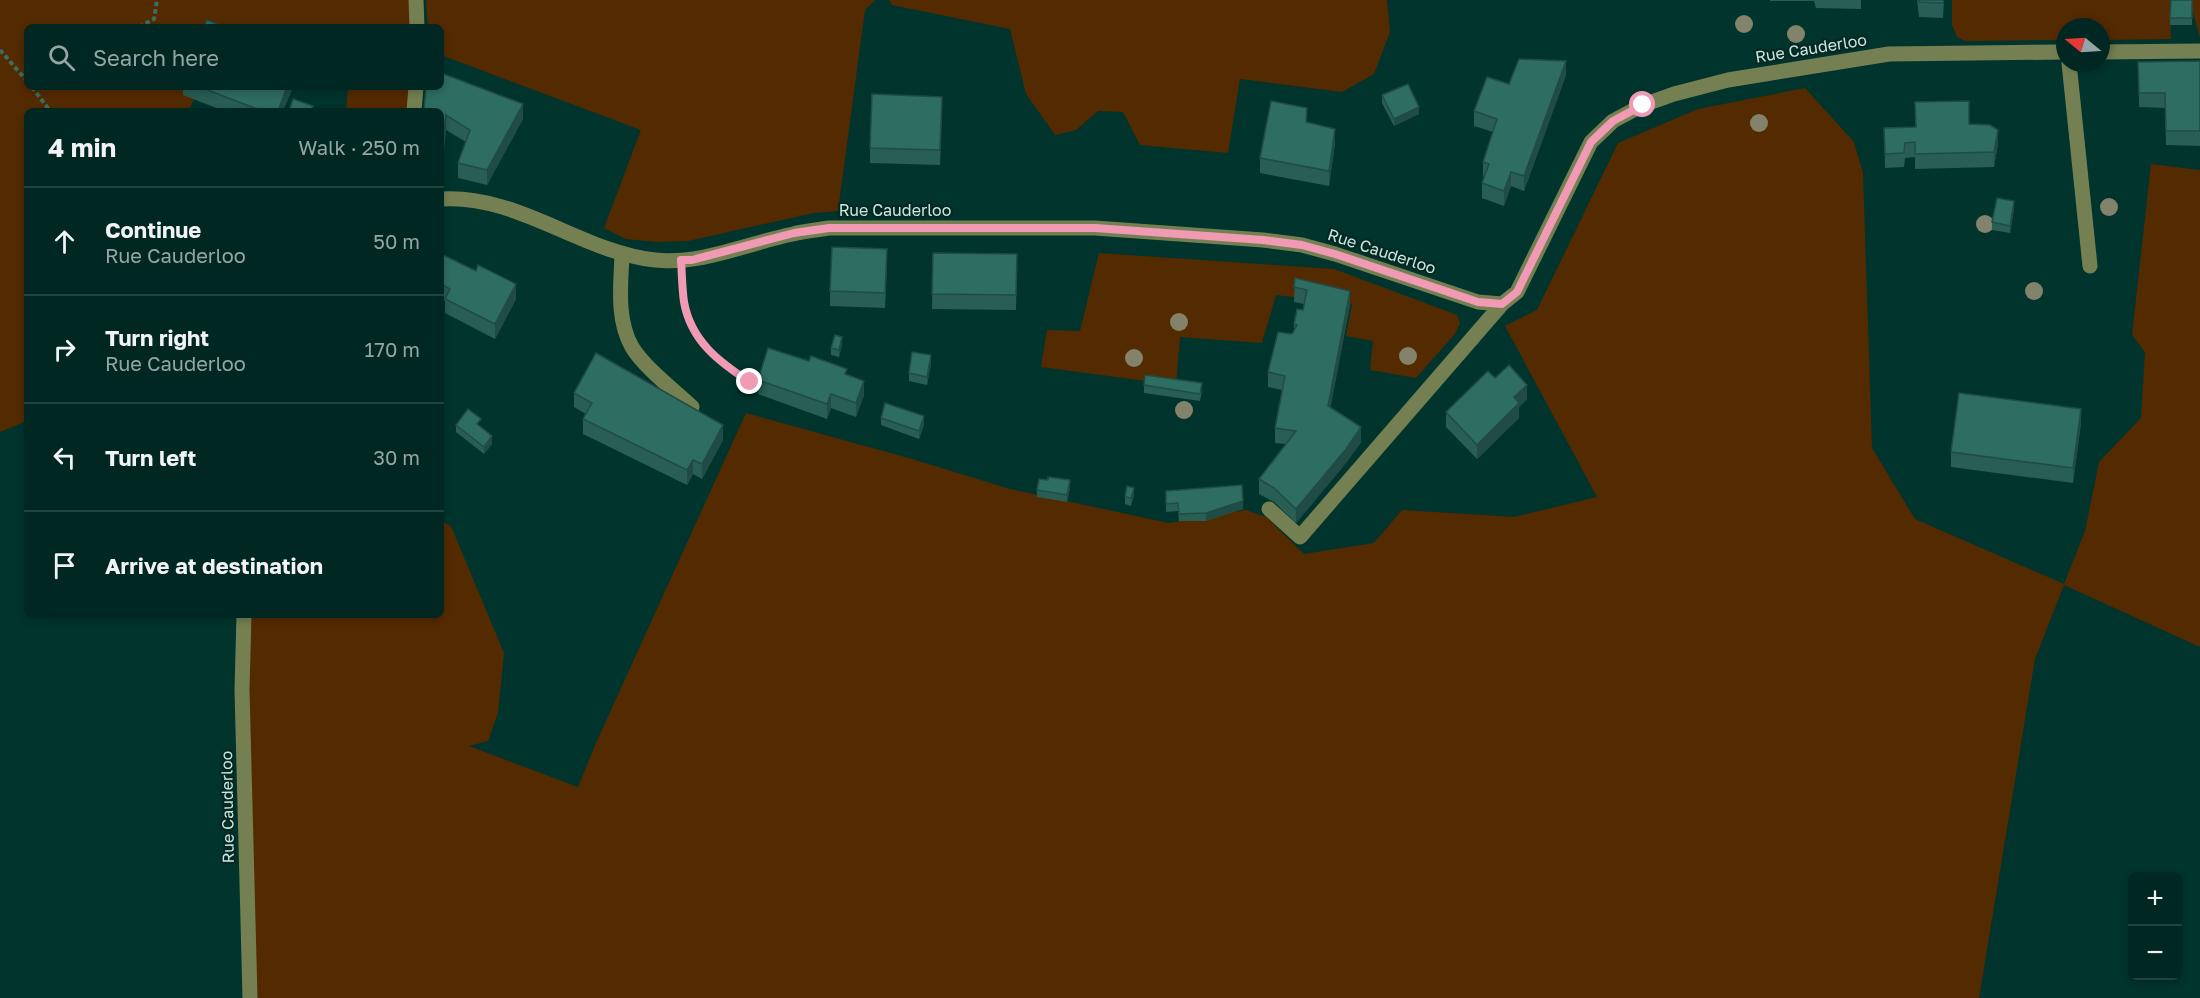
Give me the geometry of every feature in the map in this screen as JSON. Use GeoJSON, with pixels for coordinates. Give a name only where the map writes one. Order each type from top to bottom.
{"type":"FeatureCollection","features":[{"type":"Feature","properties":{"kind":"street"},"geometry":{"type":"LineString","coordinates":[[416,0],[417,24]]}},
{"type":"Feature","properties":{"kind":"street"},"geometry":{"type":"LineString","coordinates":[[2110,52],[2200,51]]}},
{"type":"Feature","properties":{"kind":"street","name":"Rue Cauderloo"},"geometry":{"type":"LineString","coordinates":[[444,199],[488,203],[524,213],[622,254],[655,260],[692,260],[794,233],[829,228],[1095,228],[1263,240],[1302,245],[1478,302],[1502,304],[1517,292],[1591,142],[1613,121],[1643,105],[1674,94],[1728,80],[1889,54],[2056,52]]}},
{"type":"Feature","properties":{"kind":"street"},"geometry":{"type":"LineString","coordinates":[[2070,72],[2090,266]]}},
{"type":"Feature","properties":{"kind":"street"},"geometry":{"type":"LineString","coordinates":[[414,108],[416,90]]}},
{"type":"Feature","properties":{"kind":"street"},"geometry":{"type":"LineString","coordinates":[[622,254],[620,301],[625,327],[632,346],[642,360],[692,407]]}},
{"type":"Feature","properties":{"kind":"street"},"geometry":{"type":"LineString","coordinates":[[1269,509],[1300,537],[1502,304]]}},
{"type":"Feature","properties":{"kind":"street","name":"Rue Cauderloo"},"geometry":{"type":"LineString","coordinates":[[244,618],[242,690],[250,998]]}},
{"type":"Feature","properties":{"kind":"path"},"geometry":{"type":"LineString","coordinates":[[144,24],[154,18],[157,0]]}},
{"type":"Feature","properties":{"kind":"path"},"geometry":{"type":"LineString","coordinates":[[0,50],[24,78]]}},
{"type":"Feature","properties":{"kind":"path"},"geometry":{"type":"LineString","coordinates":[[34,90],[48,108]]}},
{"type":"Feature","properties":{"kind":"path"},"geometry":{"type":"LineString","coordinates":[[681,260],[684,302],[690,322],[721,364],[750,382]]}},
{"type":"Feature","properties":{"kind":"shaded area"},"geometry":{"type":"Polygon","coordinates":[[[0,0],[416,0],[417,24],[24,24],[24,90],[198,90],[190,108],[24,108],[24,422],[0,432],[0,0]]]}},
{"type":"Feature","properties":{"kind":"shaded area"},"geometry":{"type":"Polygon","coordinates":[[[426,0],[875,0],[865,10],[838,211],[814,213],[688,241],[657,242],[626,239],[604,228],[641,130],[444,56],[444,24],[428,24],[426,0]]]}},
{"type":"Feature","properties":{"kind":"shaded area"},"geometry":{"type":"Polygon","coordinates":[[[889,0],[1387,0],[1390,32],[1374,74],[1342,92],[1240,79],[1228,153],[1140,145],[1123,112],[1098,111],[1076,130],[1055,135],[1026,94],[1010,29],[892,5],[889,0]]]}},
{"type":"Feature","properties":{"kind":"shaded area"},"geometry":{"type":"Polygon","coordinates":[[[1952,0],[2200,0],[2200,38],[2191,5],[2170,7],[2171,39],[2110,40],[2110,18],[2056,18],[2056,40],[1965,41],[1957,37],[1952,25],[1952,0]]]}},
{"type":"Feature","properties":{"kind":"shaded area"},"geometry":{"type":"Polygon","coordinates":[[[1805,88],[1854,142],[1863,173],[1872,448],[1915,519],[2064,584],[2085,531],[2099,462],[2141,418],[2145,352],[2132,335],[2151,164],[2200,170],[2200,647],[2064,585],[2035,659],[1979,998],[250,998],[244,618],[444,618],[444,522],[451,526],[504,653],[498,713],[488,741],[469,746],[578,787],[746,413],[1010,489],[1169,523],[1246,510],[1266,517],[1304,554],[1374,543],[1402,510],[1514,517],[1597,497],[1505,326],[1537,310],[1618,143],[1698,109],[1805,88]]]}},
{"type":"Feature","properties":{"kind":"shaded area"},"geometry":{"type":"Polygon","coordinates":[[[348,90],[413,90],[409,108],[346,108],[348,90]]]}},
{"type":"Feature","properties":{"kind":"shaded area"},"geometry":{"type":"Polygon","coordinates":[[[1099,253],[1334,269],[1457,315],[1460,323],[1455,334],[1416,378],[1370,370],[1373,341],[1346,336],[1352,304],[1276,295],[1262,343],[1180,337],[1176,385],[1041,367],[1047,330],[1080,331],[1099,253]]]}},
{"type":"Feature","properties":{"kind":"building"},"geometry":{"type":"Polygon","coordinates":[[[1918,0],[1943,0],[1943,3],[1919,2],[1918,0]]]}},
{"type":"Feature","properties":{"kind":"building"},"geometry":{"type":"Polygon","coordinates":[[[2171,0],[2192,0],[2192,18],[2170,18],[2171,0]]]}},
{"type":"Feature","properties":{"kind":"building"},"geometry":{"type":"Polygon","coordinates":[[[207,20],[217,24],[205,24],[207,20]]]}},
{"type":"Feature","properties":{"kind":"building"},"geometry":{"type":"Polygon","coordinates":[[[1519,59],[1566,61],[1524,176],[1511,172],[1504,191],[1482,183],[1489,164],[1483,162],[1497,119],[1474,111],[1487,77],[1509,84],[1519,59]]]}},
{"type":"Feature","properties":{"kind":"building"},"geometry":{"type":"Polygon","coordinates":[[[2200,61],[2200,131],[2166,131],[2165,93],[2139,93],[2138,62],[2200,61]]]}},
{"type":"Feature","properties":{"kind":"building"},"geometry":{"type":"Polygon","coordinates":[[[444,74],[523,104],[487,170],[458,163],[470,130],[446,115],[444,132],[444,108],[424,108],[426,90],[444,90],[444,74]]]}},
{"type":"Feature","properties":{"kind":"building"},"geometry":{"type":"Polygon","coordinates":[[[1408,84],[1419,107],[1394,119],[1382,95],[1408,84]]]}},
{"type":"Feature","properties":{"kind":"building"},"geometry":{"type":"Polygon","coordinates":[[[208,90],[286,90],[279,108],[254,108],[208,90]]]}},
{"type":"Feature","properties":{"kind":"building"},"geometry":{"type":"Polygon","coordinates":[[[872,94],[942,97],[940,150],[870,148],[872,94]]]}},
{"type":"Feature","properties":{"kind":"building"},"geometry":{"type":"Polygon","coordinates":[[[293,99],[313,106],[312,108],[290,108],[293,99]]]}},
{"type":"Feature","properties":{"kind":"building"},"geometry":{"type":"Polygon","coordinates":[[[1271,101],[1307,108],[1306,122],[1335,129],[1329,171],[1260,158],[1271,101]]]}},
{"type":"Feature","properties":{"kind":"building"},"geometry":{"type":"Polygon","coordinates":[[[1969,101],[1969,124],[1990,125],[1998,130],[1994,152],[1915,154],[1915,142],[1905,143],[1904,153],[1885,154],[1884,128],[1916,127],[1915,102],[1969,101]]]}},
{"type":"Feature","properties":{"kind":"building"},"geometry":{"type":"Polygon","coordinates":[[[1997,198],[2014,201],[2010,226],[1992,222],[1997,198]]]}},
{"type":"Feature","properties":{"kind":"building"},"geometry":{"type":"Polygon","coordinates":[[[832,247],[887,249],[885,293],[830,291],[832,247]]]}},
{"type":"Feature","properties":{"kind":"building"},"geometry":{"type":"Polygon","coordinates":[[[933,253],[1017,254],[1016,295],[932,294],[933,253]]]}},
{"type":"Feature","properties":{"kind":"building"},"geometry":{"type":"Polygon","coordinates":[[[444,255],[476,271],[478,265],[516,284],[495,324],[445,299],[450,289],[444,286],[444,255]]]}},
{"type":"Feature","properties":{"kind":"building"},"geometry":{"type":"Polygon","coordinates":[[[1295,278],[1350,291],[1328,406],[1361,427],[1346,449],[1296,509],[1274,488],[1259,479],[1296,431],[1275,428],[1285,376],[1268,372],[1278,332],[1292,334],[1297,325],[1294,324],[1297,309],[1303,310],[1307,290],[1294,287],[1295,278]]]}},
{"type":"Feature","properties":{"kind":"building"},"geometry":{"type":"Polygon","coordinates":[[[835,335],[842,337],[839,350],[831,348],[835,335]]]}},
{"type":"Feature","properties":{"kind":"building"},"geometry":{"type":"Polygon","coordinates":[[[768,348],[809,361],[811,356],[847,369],[845,374],[864,381],[856,403],[831,394],[827,404],[758,380],[768,348]]]}},
{"type":"Feature","properties":{"kind":"building"},"geometry":{"type":"Polygon","coordinates":[[[912,352],[931,355],[927,377],[909,373],[912,352]]]}},
{"type":"Feature","properties":{"kind":"building"},"geometry":{"type":"Polygon","coordinates":[[[596,353],[723,425],[702,464],[693,460],[687,470],[583,419],[592,403],[574,393],[596,353]]]}},
{"type":"Feature","properties":{"kind":"building"},"geometry":{"type":"Polygon","coordinates":[[[1509,365],[1527,385],[1514,397],[1519,403],[1477,445],[1446,412],[1488,371],[1495,378],[1509,365]]]}},
{"type":"Feature","properties":{"kind":"building"},"geometry":{"type":"Polygon","coordinates":[[[1145,375],[1202,383],[1200,394],[1144,385],[1145,375]]]}},
{"type":"Feature","properties":{"kind":"building"},"geometry":{"type":"Polygon","coordinates":[[[1959,393],[2081,409],[2073,468],[1951,452],[1959,393]]]}},
{"type":"Feature","properties":{"kind":"building"},"geometry":{"type":"Polygon","coordinates":[[[885,403],[924,416],[919,431],[881,418],[885,403]]]}},
{"type":"Feature","properties":{"kind":"building"},"geometry":{"type":"Polygon","coordinates":[[[468,409],[481,419],[477,424],[492,436],[484,447],[456,425],[468,409]]]}},
{"type":"Feature","properties":{"kind":"building"},"geometry":{"type":"Polygon","coordinates":[[[1048,477],[1070,480],[1067,495],[1037,490],[1039,479],[1048,480],[1048,477]]]}},
{"type":"Feature","properties":{"kind":"building"},"geometry":{"type":"Polygon","coordinates":[[[1242,485],[1243,501],[1206,513],[1179,514],[1178,503],[1166,504],[1166,491],[1242,485]]]}},
{"type":"Feature","properties":{"kind":"building"},"geometry":{"type":"Polygon","coordinates":[[[1127,486],[1134,488],[1131,498],[1125,497],[1127,486]]]}},
{"type":"Feature","properties":{"kind":"route"},"geometry":{"type":"LineString","coordinates":[[750,382],[721,364],[690,322],[684,302],[681,260],[692,260],[794,233],[829,228],[1095,228],[1263,240],[1302,245],[1478,302],[1502,304],[1517,292],[1591,142],[1613,121],[1643,105]]}}]}
